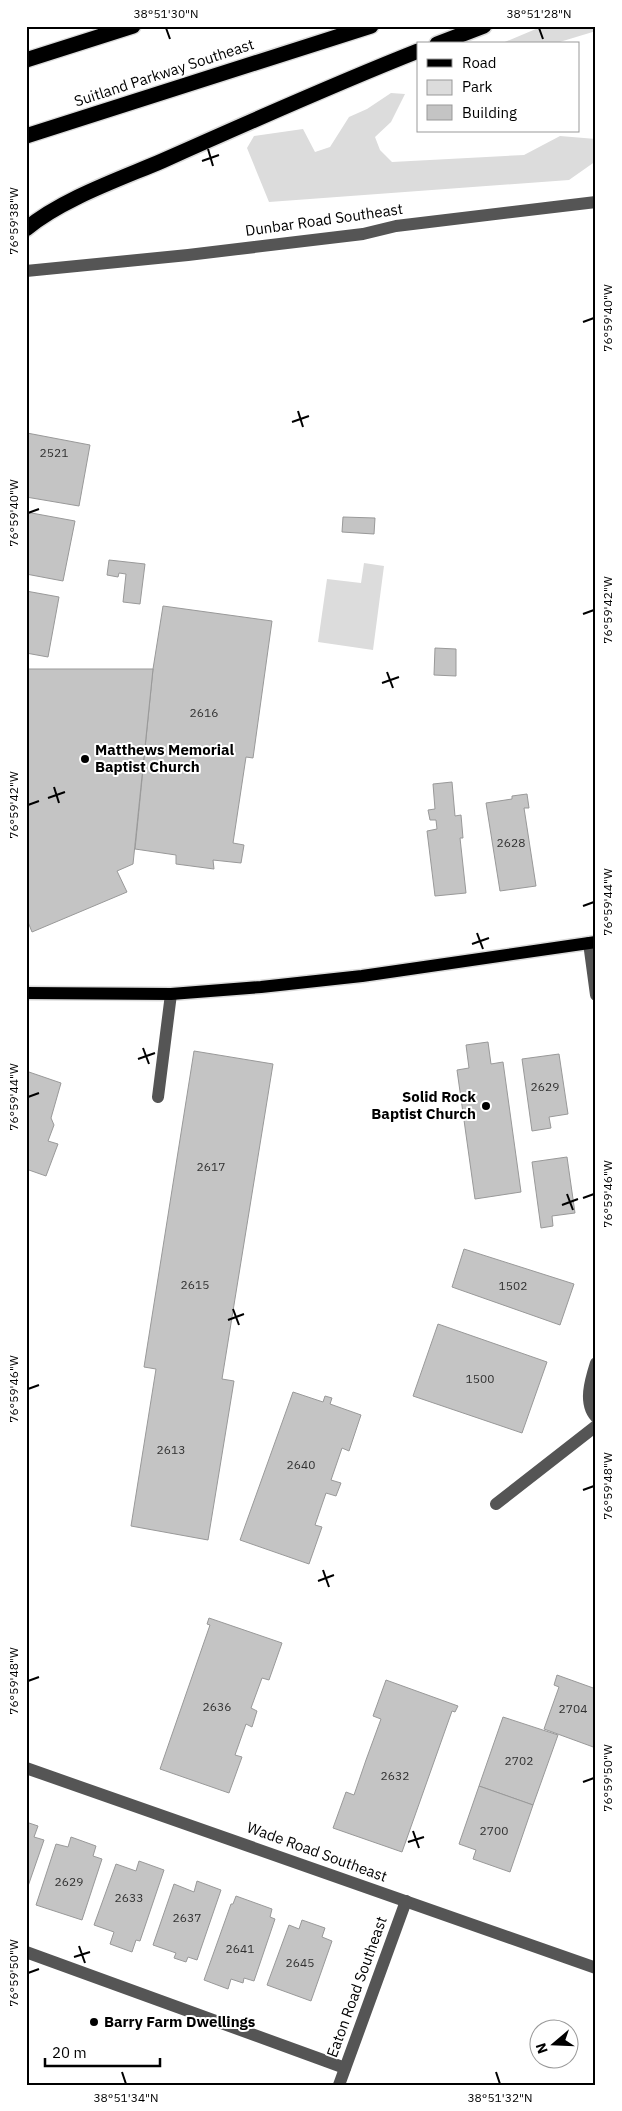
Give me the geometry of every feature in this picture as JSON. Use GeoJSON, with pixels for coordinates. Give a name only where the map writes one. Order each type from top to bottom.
{"type":"FeatureCollection","features":[{"type":"Feature","properties":{"kind":"highway"},"geometry":{"type":"LineString","coordinates":[[26,60],[133,26]]}},
{"type":"Feature","properties":{"kind":"highway","name":"Suitland Parkway Southeast"},"geometry":{"type":"LineString","coordinates":[[26,136],[370,26]]}},
{"type":"Feature","properties":{"kind":"highway"},"geometry":{"type":"LineString","coordinates":[[442,42],[484,26]]}},
{"type":"Feature","properties":{"kind":"highway"},"geometry":{"type":"LineString","coordinates":[[26,229],[54,211],[102,187],[330,87],[417,51]]}},
{"type":"Feature","properties":{"kind":"main road"},"geometry":{"type":"LineString","coordinates":[[26,993],[171,994],[261,987],[362,976],[592,943]]}},
{"type":"Feature","properties":{"kind":"street","name":"Dunbar Road Southeast"},"geometry":{"type":"LineString","coordinates":[[26,271],[188,255],[363,234],[396,226],[596,202]]}},
{"type":"Feature","properties":{"kind":"street"},"geometry":{"type":"LineString","coordinates":[[592,943],[596,995]]}},
{"type":"Feature","properties":{"kind":"street"},"geometry":{"type":"LineString","coordinates":[[158,1097],[171,994]]}},
{"type":"Feature","properties":{"kind":"street"},"geometry":{"type":"LineString","coordinates":[[596,1363],[589,1389],[590,1403],[596,1417]]}},
{"type":"Feature","properties":{"kind":"street"},"geometry":{"type":"LineString","coordinates":[[496,1504],[596,1426]]}},
{"type":"Feature","properties":{"kind":"street","name":"Wade Road Southeast"},"geometry":{"type":"LineString","coordinates":[[26,1768],[596,1968]]}},
{"type":"Feature","properties":{"kind":"street","name":"Eaton Road Southeast"},"geometry":{"type":"LineString","coordinates":[[339,2085],[406,1901]]}},
{"type":"Feature","properties":{"kind":"street"},"geometry":{"type":"LineString","coordinates":[[26,1952],[345,2068]]}},
{"type":"Feature","properties":{"kind":"green space"},"geometry":{"type":"Polygon","coordinates":[[[543,26],[596,26],[596,31],[560,42],[505,42],[543,26]]]}},
{"type":"Feature","properties":{"kind":"green space"},"geometry":{"type":"Polygon","coordinates":[[[391,93],[405,94],[391,122],[375,137],[380,150],[392,162],[524,155],[560,136],[596,139],[596,161],[569,180],[269,202],[247,148],[254,136],[303,129],[315,152],[330,147],[349,117],[367,109],[391,93]]]}},
{"type":"Feature","properties":{"kind":"green space"},"geometry":{"type":"Polygon","coordinates":[[[364,563],[384,566],[373,650],[318,642],[327,579],[361,583],[364,563]]]}},
{"type":"Feature","properties":{"kind":"building"},"geometry":{"type":"Polygon","coordinates":[[[27,433],[90,445],[79,506],[26,497],[27,433]]]}},
{"type":"Feature","properties":{"kind":"building"},"geometry":{"type":"Polygon","coordinates":[[[26,512],[75,521],[63,581],[26,574],[26,512]]]}},
{"type":"Feature","properties":{"kind":"building"},"geometry":{"type":"Polygon","coordinates":[[[343,517],[375,518],[374,534],[342,532],[343,517]]]}},
{"type":"Feature","properties":{"kind":"building"},"geometry":{"type":"Polygon","coordinates":[[[109,560],[145,564],[140,604],[123,602],[126,574],[119,573],[118,577],[107,575],[109,560]]]}},
{"type":"Feature","properties":{"kind":"building"},"geometry":{"type":"Polygon","coordinates":[[[26,591],[59,597],[48,657],[26,653],[26,591]]]}},
{"type":"Feature","properties":{"kind":"building"},"geometry":{"type":"Polygon","coordinates":[[[163,606],[272,621],[253,758],[246,757],[233,843],[244,845],[241,863],[213,860],[214,869],[176,864],[176,855],[135,849],[153,669],[163,606]]]}},
{"type":"Feature","properties":{"kind":"building"},"geometry":{"type":"Polygon","coordinates":[[[435,648],[456,649],[456,676],[434,675],[435,648]]]}},
{"type":"Feature","properties":{"kind":"building","name":"Matthews Memorial Baptist Church"},"geometry":{"type":"Polygon","coordinates":[[[26,669],[153,669],[133,864],[117,871],[127,892],[32,932],[26,917],[26,669]]]}},
{"type":"Feature","properties":{"kind":"building"},"geometry":{"type":"Polygon","coordinates":[[[452,782],[455,816],[461,815],[463,838],[460,838],[466,893],[435,896],[427,831],[437,829],[436,820],[430,820],[428,810],[435,809],[433,784],[452,782]]]}},
{"type":"Feature","properties":{"kind":"building"},"geometry":{"type":"Polygon","coordinates":[[[527,794],[529,808],[524,808],[536,886],[500,891],[486,803],[512,799],[512,796],[527,794]]]}},
{"type":"Feature","properties":{"kind":"building","name":"Solid Rock Baptist Church"},"geometry":{"type":"Polygon","coordinates":[[[488,1042],[491,1064],[503,1062],[521,1192],[475,1199],[457,1070],[469,1068],[466,1045],[488,1042]]]}},
{"type":"Feature","properties":{"kind":"building"},"geometry":{"type":"Polygon","coordinates":[[[194,1051],[273,1064],[222,1379],[234,1381],[208,1540],[131,1526],[156,1369],[144,1367],[194,1051]]]}},
{"type":"Feature","properties":{"kind":"building"},"geometry":{"type":"Polygon","coordinates":[[[559,1054],[568,1114],[549,1117],[551,1128],[532,1131],[522,1059],[559,1054]]]}},
{"type":"Feature","properties":{"kind":"building"},"geometry":{"type":"Polygon","coordinates":[[[26,1071],[61,1083],[51,1118],[54,1125],[48,1141],[58,1144],[46,1176],[26,1169],[26,1071]]]}},
{"type":"Feature","properties":{"kind":"building"},"geometry":{"type":"Polygon","coordinates":[[[567,1157],[575,1213],[552,1216],[553,1226],[541,1228],[532,1162],[567,1157]]]}},
{"type":"Feature","properties":{"kind":"building"},"geometry":{"type":"Polygon","coordinates":[[[464,1249],[574,1284],[560,1325],[452,1287],[464,1249]]]}},
{"type":"Feature","properties":{"kind":"building"},"geometry":{"type":"Polygon","coordinates":[[[438,1324],[547,1362],[522,1433],[413,1396],[438,1324]]]}},
{"type":"Feature","properties":{"kind":"building"},"geometry":{"type":"Polygon","coordinates":[[[293,1392],[323,1402],[325,1396],[332,1398],[330,1404],[361,1415],[349,1451],[342,1448],[331,1480],[341,1483],[336,1496],[326,1493],[315,1525],[322,1527],[309,1564],[240,1540],[293,1392]]]}},
{"type":"Feature","properties":{"kind":"building"},"geometry":{"type":"Polygon","coordinates":[[[209,1618],[282,1643],[269,1680],[262,1678],[251,1708],[257,1711],[252,1727],[246,1724],[235,1755],[242,1757],[229,1793],[160,1769],[210,1625],[207,1624],[209,1618]]]}},
{"type":"Feature","properties":{"kind":"building"},"geometry":{"type":"Polygon","coordinates":[[[557,1675],[596,1689],[596,1748],[544,1729],[559,1687],[554,1685],[557,1675]]]}},
{"type":"Feature","properties":{"kind":"building"},"geometry":{"type":"Polygon","coordinates":[[[386,1680],[458,1706],[455,1712],[452,1711],[402,1852],[333,1828],[346,1792],[354,1795],[381,1719],[373,1716],[386,1680]]]}},
{"type":"Feature","properties":{"kind":"building"},"geometry":{"type":"Polygon","coordinates":[[[503,1717],[558,1735],[533,1805],[479,1786],[503,1717]]]}},
{"type":"Feature","properties":{"kind":"building"},"geometry":{"type":"Polygon","coordinates":[[[479,1786],[533,1805],[510,1872],[473,1859],[476,1850],[459,1844],[479,1786]]]}},
{"type":"Feature","properties":{"kind":"building"},"geometry":{"type":"Polygon","coordinates":[[[26,1822],[38,1826],[34,1837],[44,1840],[26,1892],[26,1822]]]}},
{"type":"Feature","properties":{"kind":"building"},"geometry":{"type":"Polygon","coordinates":[[[71,1837],[96,1846],[93,1856],[102,1859],[82,1920],[36,1905],[56,1844],[68,1847],[71,1837]]]}},
{"type":"Feature","properties":{"kind":"building"},"geometry":{"type":"Polygon","coordinates":[[[139,1861],[164,1870],[140,1941],[136,1940],[132,1952],[110,1944],[114,1932],[94,1925],[116,1864],[136,1871],[139,1861]]]}},
{"type":"Feature","properties":{"kind":"building"},"geometry":{"type":"Polygon","coordinates":[[[197,1881],[221,1890],[197,1960],[188,1957],[186,1962],[174,1958],[176,1953],[153,1945],[174,1884],[194,1892],[197,1881]]]}},
{"type":"Feature","properties":{"kind":"building"},"geometry":{"type":"Polygon","coordinates":[[[236,1896],[272,1909],[270,1917],[275,1919],[254,1981],[244,1978],[243,1983],[231,1979],[228,1989],[204,1980],[231,1904],[233,1904],[236,1896]]]}},
{"type":"Feature","properties":{"kind":"building"},"geometry":{"type":"Polygon","coordinates":[[[302,1920],[325,1928],[322,1937],[332,1941],[311,2001],[267,1985],[289,1925],[299,1929],[302,1920]]]}},
{"type":"Feature","properties":{"kind":"place","name":"Matthews Memorial Baptist Church"},"geometry":{"type":"Point","coordinates":[85,759]}},
{"type":"Feature","properties":{"kind":"place","name":"Solid Rock Baptist Church"},"geometry":{"type":"Point","coordinates":[486,1106]}},
{"type":"Feature","properties":{"kind":"place","name":"Barry Farm Dwellings"},"geometry":{"type":"Point","coordinates":[94,2022]}}]}
